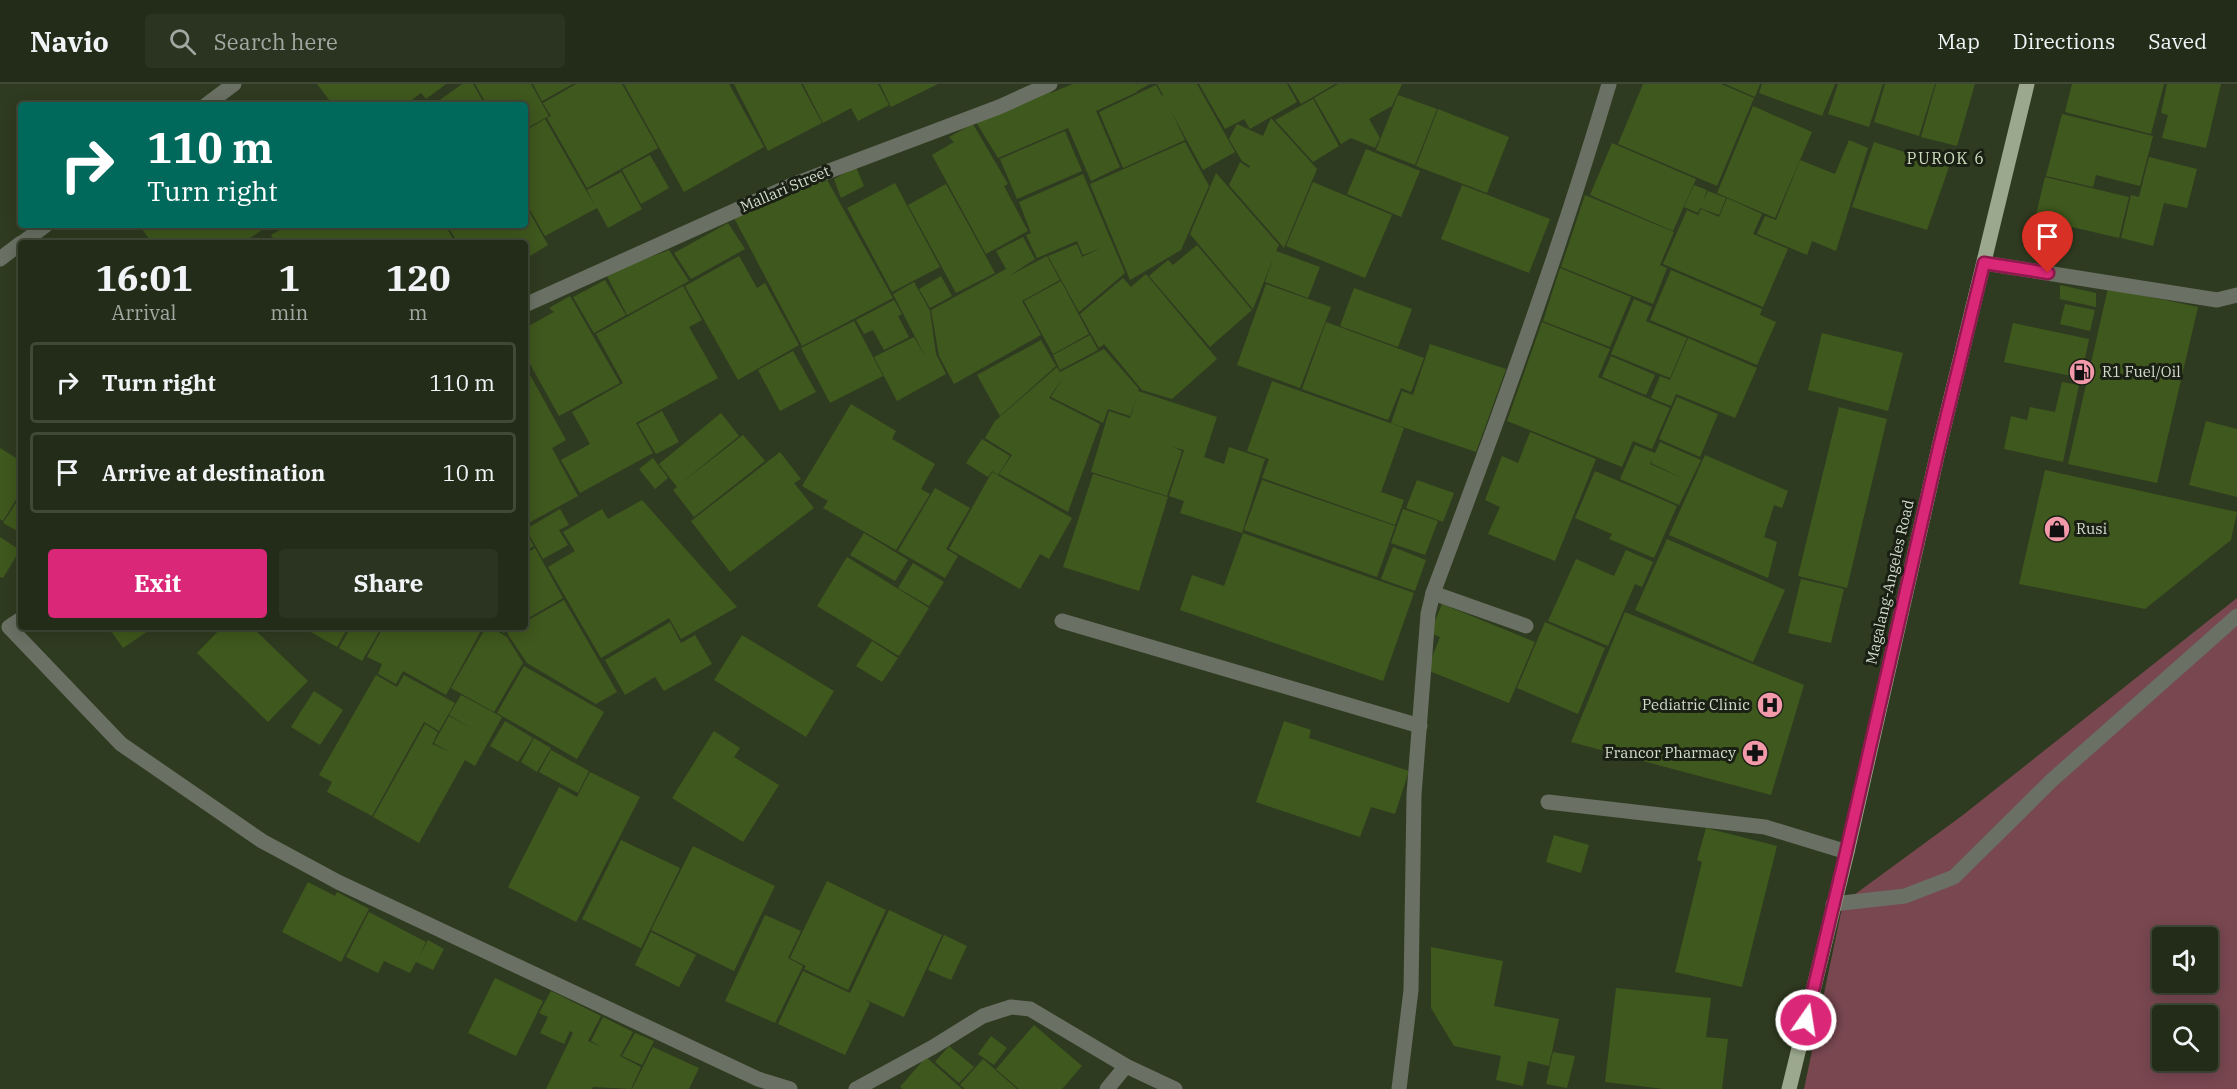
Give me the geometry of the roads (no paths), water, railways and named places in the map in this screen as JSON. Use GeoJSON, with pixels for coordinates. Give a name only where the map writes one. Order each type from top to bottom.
{"type":"FeatureCollection","features":[{"type":"Feature","properties":{"kind":"main road","name":"Magalang-Angeles Road"},"geometry":{"type":"LineString","coordinates":[[1789,1089],[1846,852],[1933,470],[2027,84]]}},
{"type":"Feature","properties":{"kind":"street"},"geometry":{"type":"LineString","coordinates":[[210,102],[234,84]]}},
{"type":"Feature","properties":{"kind":"street","name":"Mallari Street"},"geometry":{"type":"LineString","coordinates":[[528,304],[792,185],[999,107],[1050,84]]}},
{"type":"Feature","properties":{"kind":"street"},"geometry":{"type":"LineString","coordinates":[[1399,1089],[1411,990],[1414,795],[1423,657],[1432,593],[1537,309],[1609,84]]}},
{"type":"Feature","properties":{"kind":"street"},"geometry":{"type":"LineString","coordinates":[[25,240],[42,228]]}},
{"type":"Feature","properties":{"kind":"street"},"geometry":{"type":"LineString","coordinates":[[0,259],[18,245]]}},
{"type":"Feature","properties":{"kind":"street"},"geometry":{"type":"LineString","coordinates":[[1984,263],[2217,300],[2237,295]]}},
{"type":"Feature","properties":{"kind":"street"},"geometry":{"type":"LineString","coordinates":[[1432,593],[1526,626]]}},
{"type":"Feature","properties":{"kind":"street"},"geometry":{"type":"LineString","coordinates":[[1833,904],[1905,896],[1954,877],[2051,781],[2237,616]]}},
{"type":"Feature","properties":{"kind":"street"},"geometry":{"type":"LineString","coordinates":[[1062,621],[1420,726]]}},
{"type":"Feature","properties":{"kind":"street"},"geometry":{"type":"LineString","coordinates":[[21,630],[121,744],[261,841],[338,882],[747,1074],[790,1089]]}},
{"type":"Feature","properties":{"kind":"street"},"geometry":{"type":"LineString","coordinates":[[1548,802],[1765,827],[1846,852]]}},
{"type":"Feature","properties":{"kind":"street"},"geometry":{"type":"LineString","coordinates":[[856,1089],[933,1047],[983,1016],[1011,1007],[1030,1009],[1126,1066],[1175,1089]]}},
{"type":"Feature","properties":{"kind":"street"},"geometry":{"type":"LineString","coordinates":[[1107,1089],[1126,1066]]}},
{"type":"Feature","properties":{"kind":"place","name":"R1 Fuel/Oil"},"geometry":{"type":"Point","coordinates":[2082,372]}},
{"type":"Feature","properties":{"kind":"place","name":"Rusi"},"geometry":{"type":"Point","coordinates":[2057,529]}},
{"type":"Feature","properties":{"kind":"place","name":"Pediatric Clinic"},"geometry":{"type":"Point","coordinates":[1770,705]}},
{"type":"Feature","properties":{"kind":"place","name":"Francor Pharmacy"},"geometry":{"type":"Point","coordinates":[1755,753]}},
{"type":"Feature","properties":{"kind":"district","name":"PUROK 6"},"geometry":{"type":"Point","coordinates":[1946,158]}}]}
